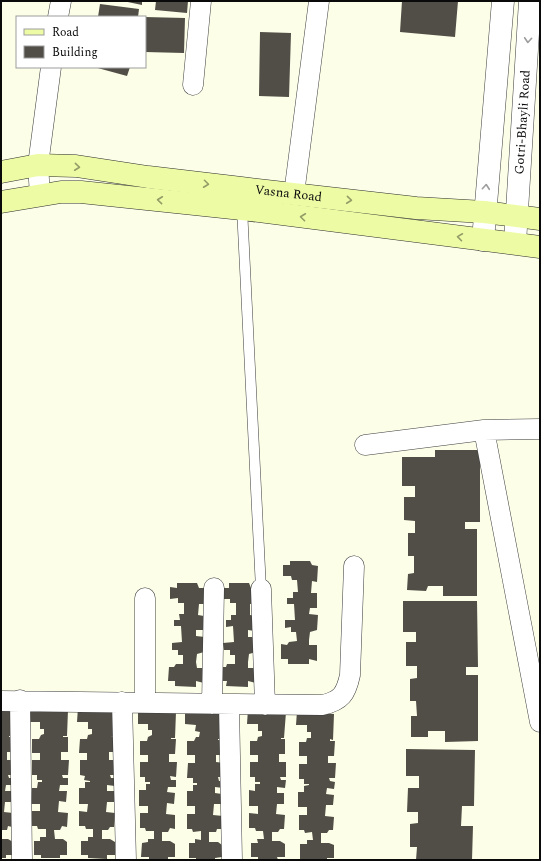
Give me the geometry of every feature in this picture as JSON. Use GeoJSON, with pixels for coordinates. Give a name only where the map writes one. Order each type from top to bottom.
{"type":"FeatureCollection","features":[{"type":"Feature","properties":{"kind":"main road","name":"Vasna Road"},"geometry":{"type":"LineString","coordinates":[[1,172],[38,165],[76,166],[148,177],[242,199],[483,240],[540,247]]}},
{"type":"Feature","properties":{"kind":"main road","name":"Vasna Road"},"geometry":{"type":"LineString","coordinates":[[1,202],[60,192],[242,199],[294,194],[416,208],[484,212],[540,219]]}},
{"type":"Feature","properties":{"kind":"street"},"geometry":{"type":"LineString","coordinates":[[58,16],[61,1]]}},
{"type":"Feature","properties":{"kind":"street"},"geometry":{"type":"LineString","coordinates":[[193,85],[201,1]]}},
{"type":"Feature","properties":{"kind":"street"},"geometry":{"type":"LineString","coordinates":[[294,194],[319,1]]}},
{"type":"Feature","properties":{"kind":"street"},"geometry":{"type":"LineString","coordinates":[[483,240],[484,212],[502,1]]}},
{"type":"Feature","properties":{"kind":"street","name":"Gotri-Bhayli Road"},"geometry":{"type":"LineString","coordinates":[[515,244],[530,1]]}},
{"type":"Feature","properties":{"kind":"street"},"geometry":{"type":"LineString","coordinates":[[40,195],[38,165],[51,68]]}},
{"type":"Feature","properties":{"kind":"street"},"geometry":{"type":"LineString","coordinates":[[365,445],[484,430],[540,429]]}},
{"type":"Feature","properties":{"kind":"street"},"geometry":{"type":"LineString","coordinates":[[484,430],[540,722]]}},
{"type":"Feature","properties":{"kind":"street"},"geometry":{"type":"LineString","coordinates":[[22,860],[11,700],[265,705],[322,705],[331,703],[341,698],[347,687],[350,675],[354,566]]}},
{"type":"Feature","properties":{"kind":"street"},"geometry":{"type":"LineString","coordinates":[[214,588],[220,704],[232,860]]}},
{"type":"Feature","properties":{"kind":"street"},"geometry":{"type":"LineString","coordinates":[[261,589],[265,705]]}},
{"type":"Feature","properties":{"kind":"street"},"geometry":{"type":"LineString","coordinates":[[145,598],[145,703]]}},
{"type":"Feature","properties":{"kind":"street"},"geometry":{"type":"LineString","coordinates":[[122,702],[126,860]]}},
{"type":"Feature","properties":{"kind":"lane"},"geometry":{"type":"LineString","coordinates":[[242,199],[261,589]]}},
{"type":"Feature","properties":{"kind":"building"},"geometry":{"type":"Polygon","coordinates":[[[123,1],[142,1],[142,5],[123,1]]]}},
{"type":"Feature","properties":{"kind":"building"},"geometry":{"type":"Polygon","coordinates":[[[156,1],[188,1],[187,13],[155,10],[156,1]]]}},
{"type":"Feature","properties":{"kind":"building"},"geometry":{"type":"Polygon","coordinates":[[[402,1],[458,1],[455,37],[400,32],[402,1]]]}},
{"type":"Feature","properties":{"kind":"building"},"geometry":{"type":"Polygon","coordinates":[[[100,4],[139,9],[138,16],[98,16],[100,4]]]}},
{"type":"Feature","properties":{"kind":"building"},"geometry":{"type":"Polygon","coordinates":[[[146,17],[185,18],[184,53],[146,52],[146,17]]]}},
{"type":"Feature","properties":{"kind":"building"},"geometry":{"type":"Polygon","coordinates":[[[260,32],[291,33],[289,97],[259,96],[260,32]]]}},
{"type":"Feature","properties":{"kind":"building"},"geometry":{"type":"Polygon","coordinates":[[[98,68],[130,68],[127,76],[98,68]]]}},
{"type":"Feature","properties":{"kind":"building"},"geometry":{"type":"Polygon","coordinates":[[[435,450],[480,450],[480,522],[465,522],[465,529],[477,529],[477,596],[443,596],[443,586],[428,586],[426,591],[407,590],[408,574],[414,573],[414,556],[408,556],[408,533],[415,533],[415,521],[404,520],[404,497],[415,497],[415,486],[402,486],[402,457],[435,457],[435,450]]]}},
{"type":"Feature","properties":{"kind":"building"},"geometry":{"type":"Polygon","coordinates":[[[290,561],[310,561],[312,565],[318,566],[317,582],[312,581],[311,593],[317,593],[317,608],[310,608],[309,614],[318,615],[317,630],[310,632],[309,640],[309,645],[317,645],[317,661],[309,659],[309,664],[288,664],[288,659],[281,659],[281,644],[287,645],[289,642],[297,641],[296,632],[291,632],[291,627],[285,628],[285,620],[295,620],[294,604],[287,604],[287,598],[293,598],[293,592],[298,592],[297,580],[292,580],[291,576],[283,576],[283,565],[290,565],[290,561]]]}},
{"type":"Feature","properties":{"kind":"building"},"geometry":{"type":"Polygon","coordinates":[[[177,583],[197,583],[199,588],[205,588],[204,604],[199,604],[198,615],[204,616],[203,630],[196,630],[196,636],[205,637],[204,652],[197,654],[196,662],[197,668],[203,668],[204,683],[196,681],[196,687],[175,686],[175,681],[168,681],[169,667],[174,667],[176,664],[183,664],[183,655],[178,655],[178,650],[172,650],[172,643],[182,642],[181,626],[174,626],[174,620],[180,620],[179,614],[184,614],[184,603],[178,603],[178,598],[170,599],[170,587],[177,588],[177,583]]]}},
{"type":"Feature","properties":{"kind":"building"},"geometry":{"type":"Polygon","coordinates":[[[229,583],[249,583],[251,588],[257,588],[256,604],[250,604],[250,615],[256,616],[255,631],[248,630],[248,637],[256,637],[256,652],[249,654],[248,668],[255,668],[256,683],[248,681],[248,687],[226,686],[227,681],[220,681],[220,667],[226,667],[227,664],[235,664],[235,655],[230,655],[230,650],[224,650],[223,643],[234,642],[233,626],[226,627],[226,620],[231,620],[231,615],[236,615],[236,603],[230,603],[230,599],[222,599],[222,588],[229,588],[229,583]]]}},
{"type":"Feature","properties":{"kind":"building"},"geometry":{"type":"Polygon","coordinates":[[[403,601],[477,601],[478,667],[466,667],[466,675],[478,675],[478,741],[445,742],[445,731],[428,731],[428,737],[411,737],[411,716],[417,716],[416,701],[410,701],[410,679],[417,678],[417,666],[406,666],[406,642],[416,642],[416,632],[403,632],[403,601]]]}},
{"type":"Feature","properties":{"kind":"building"},"geometry":{"type":"Polygon","coordinates":[[[1,704],[14,710],[13,736],[9,736],[14,737],[13,752],[7,752],[7,760],[14,760],[14,775],[8,775],[9,778],[14,778],[14,785],[6,785],[5,791],[13,791],[12,802],[5,802],[4,812],[13,813],[12,827],[8,826],[7,830],[1,830],[1,704]]]}},
{"type":"Feature","properties":{"kind":"building"},"geometry":{"type":"Polygon","coordinates":[[[30,707],[68,710],[67,736],[63,737],[68,737],[68,752],[61,752],[61,760],[69,760],[68,775],[62,775],[63,778],[68,778],[68,785],[60,785],[59,791],[67,791],[66,802],[59,801],[58,812],[68,813],[67,827],[62,826],[60,830],[54,830],[55,839],[63,839],[67,842],[67,855],[60,855],[60,858],[41,858],[41,855],[34,855],[34,841],[40,841],[40,837],[46,837],[46,829],[38,829],[37,826],[32,826],[32,811],[40,811],[40,804],[31,804],[32,788],[37,788],[38,782],[42,782],[42,780],[37,780],[37,775],[32,775],[32,760],[40,760],[40,753],[32,753],[32,739],[39,739],[41,735],[44,734],[44,729],[40,729],[40,722],[29,722],[30,707]]]}},
{"type":"Feature","properties":{"kind":"building"},"geometry":{"type":"Polygon","coordinates":[[[78,707],[115,710],[115,736],[111,736],[116,737],[115,752],[109,752],[109,760],[116,760],[116,775],[110,775],[111,778],[116,778],[115,786],[107,785],[107,791],[114,791],[114,802],[107,802],[106,812],[115,813],[114,827],[110,827],[108,830],[102,830],[102,839],[110,839],[115,842],[115,855],[107,855],[107,859],[88,858],[88,855],[81,855],[81,841],[88,841],[88,837],[93,837],[93,829],[86,829],[85,826],[79,826],[79,811],[87,812],[88,804],[79,804],[79,788],[85,788],[85,782],[90,782],[84,780],[85,776],[80,775],[80,760],[87,760],[87,753],[79,753],[80,739],[87,739],[88,735],[92,734],[92,729],[88,729],[88,722],[77,722],[78,707]]]}},
{"type":"Feature","properties":{"kind":"building"},"geometry":{"type":"Polygon","coordinates":[[[138,709],[176,712],[175,738],[171,738],[176,739],[175,754],[169,754],[169,762],[177,762],[176,777],[170,776],[171,780],[176,780],[176,787],[168,787],[167,792],[175,793],[174,804],[167,803],[166,814],[175,815],[175,829],[170,828],[168,832],[162,832],[162,841],[170,841],[175,844],[175,857],[168,857],[168,860],[149,860],[149,857],[141,857],[142,843],[148,842],[148,839],[154,839],[154,831],[146,831],[145,828],[140,828],[140,813],[148,813],[148,806],[139,806],[139,790],[146,790],[146,784],[150,784],[150,782],[145,782],[145,777],[140,777],[140,762],[148,762],[148,755],[140,755],[140,741],[147,741],[148,737],[152,735],[152,730],[148,730],[148,724],[138,724],[138,709]]]}},
{"type":"Feature","properties":{"kind":"building"},"geometry":{"type":"Polygon","coordinates":[[[248,709],[286,712],[284,738],[281,738],[285,739],[285,754],[279,754],[279,762],[286,762],[286,777],[280,777],[281,780],[286,780],[285,788],[277,787],[277,793],[284,793],[284,804],[277,804],[276,814],[285,815],[284,829],[280,829],[278,832],[272,832],[272,841],[280,841],[285,844],[285,857],[277,857],[278,860],[258,860],[258,857],[251,857],[251,843],[258,843],[257,839],[264,839],[263,831],[256,831],[255,828],[249,828],[249,813],[258,814],[258,806],[249,806],[249,790],[255,791],[255,784],[260,784],[260,782],[255,782],[255,777],[250,777],[250,762],[258,762],[258,755],[250,755],[250,741],[257,741],[258,737],[262,736],[262,731],[258,731],[258,724],[247,724],[248,709]]]}},
{"type":"Feature","properties":{"kind":"building"},"geometry":{"type":"Polygon","coordinates":[[[185,710],[223,713],[222,739],[218,739],[223,740],[222,755],[216,755],[216,762],[224,763],[223,777],[218,777],[219,781],[223,781],[223,788],[215,787],[215,793],[222,794],[221,804],[214,804],[213,815],[223,816],[222,829],[217,829],[216,832],[209,832],[209,842],[218,842],[222,845],[222,857],[215,858],[215,860],[196,860],[196,858],[189,858],[189,843],[195,843],[195,839],[201,840],[201,831],[193,832],[192,829],[187,829],[187,814],[195,814],[195,806],[187,806],[187,791],[193,791],[193,785],[197,785],[197,783],[193,783],[193,778],[187,778],[188,763],[195,763],[195,755],[187,755],[187,741],[194,741],[196,737],[199,737],[200,732],[195,731],[196,725],[185,724],[185,710]]]}},
{"type":"Feature","properties":{"kind":"building"},"geometry":{"type":"Polygon","coordinates":[[[297,711],[334,714],[333,740],[330,739],[330,741],[335,741],[334,756],[328,756],[328,763],[336,763],[335,778],[329,778],[330,781],[335,782],[334,789],[327,788],[326,794],[334,795],[333,805],[326,805],[325,816],[334,817],[333,830],[329,830],[327,833],[321,833],[321,843],[329,843],[334,845],[334,858],[327,858],[327,860],[300,859],[300,844],[307,844],[307,840],[313,840],[312,832],[305,833],[304,830],[299,830],[299,815],[307,815],[307,807],[298,807],[298,792],[304,792],[304,786],[309,785],[304,784],[304,779],[299,779],[299,764],[307,764],[307,756],[299,756],[299,742],[306,742],[307,738],[311,738],[311,732],[307,732],[307,725],[296,725],[297,711]]]}},
{"type":"Feature","properties":{"kind":"building"},"geometry":{"type":"Polygon","coordinates":[[[406,749],[475,750],[474,806],[462,806],[461,826],[473,826],[472,860],[416,860],[417,847],[410,847],[410,824],[418,823],[418,812],[407,812],[408,788],[419,788],[419,776],[406,776],[406,749]]]}},
{"type":"Feature","properties":{"kind":"building"},"geometry":{"type":"Polygon","coordinates":[[[1,839],[8,839],[13,842],[13,855],[6,855],[6,858],[1,858],[1,839]]]}}]}
